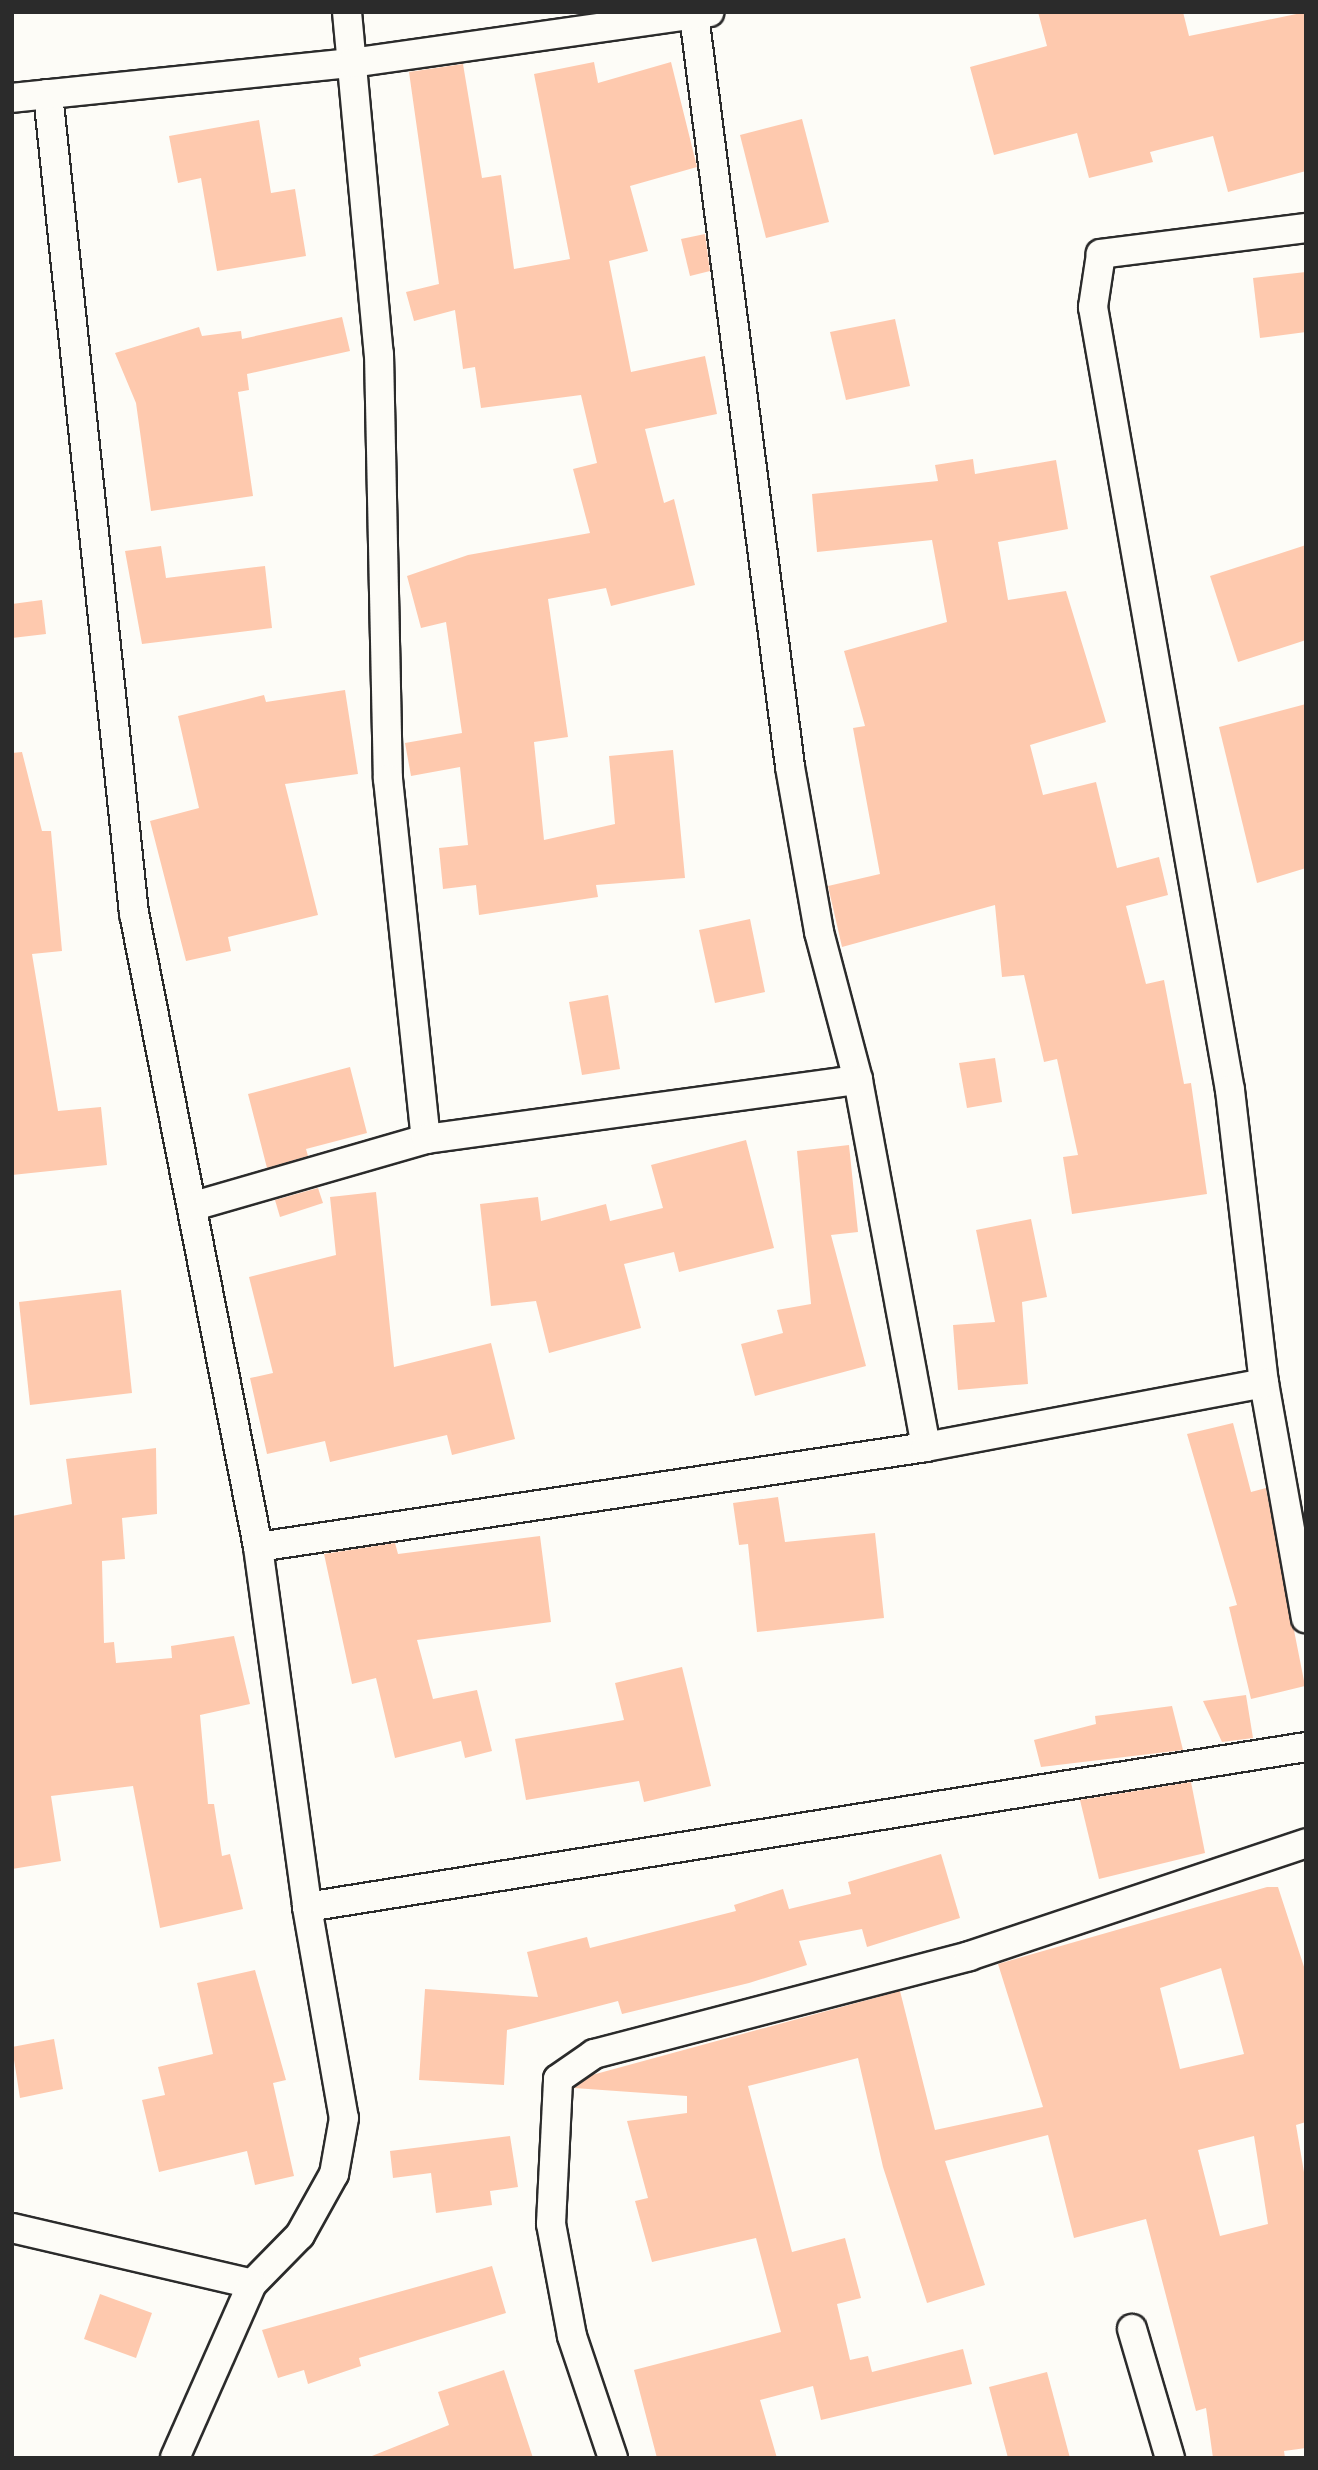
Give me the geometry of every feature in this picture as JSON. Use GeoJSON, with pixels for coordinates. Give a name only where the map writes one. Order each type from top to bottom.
{"type":"FeatureCollection","features":[{"type":"Feature","properties":{"kind":"street"},"geometry":{"type":"LineString","coordinates":[[347,12],[379,354],[388,779],[426,1139]]}},
{"type":"Feature","properties":{"kind":"street"},"geometry":{"type":"LineString","coordinates":[[12,98],[352,63],[701,14],[790,767],[819,932],[858,1080],[926,1447]]}},
{"type":"Feature","properties":{"kind":"street"},"geometry":{"type":"LineString","coordinates":[[48,94],[134,914],[194,1206],[258,1548],[307,1907],[344,2119],[334,2174],[300,2235],[252,2284],[175,2458]]}},
{"type":"Feature","properties":{"kind":"street"},"geometry":{"type":"LineString","coordinates":[[1306,228],[1101,254],[1093,307],[1230,1090],[1264,1383],[1306,1618]]}},
{"type":"Feature","properties":{"kind":"street"},"geometry":{"type":"LineString","coordinates":[[194,1206],[426,1139],[858,1080]]}},
{"type":"Feature","properties":{"kind":"street"},"geometry":{"type":"LineString","coordinates":[[258,1548],[926,1447],[1264,1383]]}},
{"type":"Feature","properties":{"kind":"street"},"geometry":{"type":"LineString","coordinates":[[307,1907],[1306,1747]]}},
{"type":"Feature","properties":{"kind":"street"},"geometry":{"type":"LineString","coordinates":[[612,2458],[572,2336],[551,2224],[558,2080],[594,2054],[969,1956],[1306,1843]]}},
{"type":"Feature","properties":{"kind":"street"},"geometry":{"type":"LineString","coordinates":[[12,2228],[252,2284]]}},
{"type":"Feature","properties":{"kind":"street"},"geometry":{"type":"LineString","coordinates":[[1132,2329],[1170,2458]]}},
{"type":"Feature","properties":{"kind":"building"},"geometry":{"type":"Polygon","coordinates":[[[1038,12],[1183,12],[1189,36],[1306,12],[1306,171],[1228,192],[1213,136],[1150,152],[1153,162],[1089,178],[1077,133],[994,155],[970,67],[1047,46],[1038,12]]]}},
{"type":"Feature","properties":{"kind":"building"},"geometry":{"type":"Polygon","coordinates":[[[594,62],[598,83],[671,62],[697,167],[630,186],[648,251],[609,261],[631,372],[705,356],[717,414],[645,429],[664,503],[674,499],[695,585],[611,606],[606,588],[548,599],[568,737],[534,742],[544,840],[615,824],[609,756],[673,750],[685,878],[596,885],[598,897],[479,915],[476,885],[443,889],[439,848],[468,845],[460,767],[411,776],[405,743],[462,733],[446,622],[421,628],[407,576],[468,555],[590,533],[573,469],[597,463],[581,395],[481,408],[475,367],[463,369],[455,310],[414,321],[406,292],[439,284],[409,72],[463,64],[482,178],[501,175],[514,269],[570,259],[534,74],[594,62]]]}},
{"type":"Feature","properties":{"kind":"building"},"geometry":{"type":"Polygon","coordinates":[[[802,119],[829,222],[766,238],[740,135],[802,119]]]}},
{"type":"Feature","properties":{"kind":"building"},"geometry":{"type":"Polygon","coordinates":[[[259,120],[271,193],[295,189],[306,256],[217,271],[201,178],[178,183],[169,136],[259,120]]]}},
{"type":"Feature","properties":{"kind":"building"},"geometry":{"type":"Polygon","coordinates":[[[705,234],[710,271],[690,276],[681,239],[705,234]]]}},
{"type":"Feature","properties":{"kind":"building"},"geometry":{"type":"Polygon","coordinates":[[[1306,272],[1306,332],[1260,338],[1253,278],[1306,272]]]}},
{"type":"Feature","properties":{"kind":"building"},"geometry":{"type":"Polygon","coordinates":[[[342,317],[350,351],[247,374],[249,390],[238,392],[253,496],[151,511],[136,403],[115,353],[199,327],[202,336],[241,331],[242,339],[342,317]]]}},
{"type":"Feature","properties":{"kind":"building"},"geometry":{"type":"Polygon","coordinates":[[[895,319],[910,386],[846,400],[830,332],[895,319]]]}},
{"type":"Feature","properties":{"kind":"building"},"geometry":{"type":"Polygon","coordinates":[[[973,459],[975,474],[1056,460],[1068,529],[998,542],[1008,600],[1066,591],[1106,722],[1030,745],[1043,795],[1096,782],[1117,868],[1159,857],[1168,895],[1126,906],[1146,984],[1164,980],[1184,1084],[1191,1083],[1207,1194],[1072,1214],[1063,1157],[1078,1155],[1057,1059],[1044,1062],[1024,975],[1002,977],[995,905],[842,947],[828,886],[880,874],[853,728],[865,726],[844,651],[947,622],[932,540],[817,552],[812,494],[938,481],[935,465],[973,459]]]}},
{"type":"Feature","properties":{"kind":"building"},"geometry":{"type":"Polygon","coordinates":[[[1306,545],[1306,640],[1238,662],[1210,576],[1306,545]]]}},
{"type":"Feature","properties":{"kind":"building"},"geometry":{"type":"Polygon","coordinates":[[[161,546],[166,578],[265,566],[272,628],[142,644],[125,551],[161,546]]]}},
{"type":"Feature","properties":{"kind":"building"},"geometry":{"type":"Polygon","coordinates":[[[42,600],[46,634],[12,638],[12,604],[42,600]]]}},
{"type":"Feature","properties":{"kind":"building"},"geometry":{"type":"Polygon","coordinates":[[[345,690],[358,774],[285,784],[318,915],[228,937],[231,951],[186,961],[150,821],[199,808],[178,716],[264,695],[266,702],[345,690]]]}},
{"type":"Feature","properties":{"kind":"building"},"geometry":{"type":"Polygon","coordinates":[[[1306,704],[1306,868],[1257,883],[1219,727],[1306,704]]]}},
{"type":"Feature","properties":{"kind":"building"},"geometry":{"type":"Polygon","coordinates":[[[22,752],[42,831],[51,831],[62,951],[32,954],[58,1111],[101,1107],[107,1165],[12,1175],[12,753],[22,752]]]}},
{"type":"Feature","properties":{"kind":"building"},"geometry":{"type":"Polygon","coordinates":[[[750,919],[765,992],[715,1003],[699,930],[750,919]]]}},
{"type":"Feature","properties":{"kind":"building"},"geometry":{"type":"Polygon","coordinates":[[[608,995],[620,1069],[582,1075],[569,1002],[608,995]]]}},
{"type":"Feature","properties":{"kind":"building"},"geometry":{"type":"Polygon","coordinates":[[[995,1058],[1002,1102],[967,1108],[959,1063],[995,1058]]]}},
{"type":"Feature","properties":{"kind":"building"},"geometry":{"type":"Polygon","coordinates":[[[350,1067],[367,1133],[306,1149],[308,1156],[267,1168],[248,1094],[350,1067]]]}},
{"type":"Feature","properties":{"kind":"building"},"geometry":{"type":"Polygon","coordinates":[[[746,1140],[774,1248],[679,1272],[674,1252],[624,1264],[641,1328],[549,1353],[536,1301],[491,1306],[480,1204],[538,1197],[541,1221],[606,1204],[610,1221],[663,1208],[651,1165],[746,1140]]]}},
{"type":"Feature","properties":{"kind":"building"},"geometry":{"type":"Polygon","coordinates":[[[849,1145],[858,1232],[831,1235],[866,1366],[755,1396],[741,1344],[783,1333],[777,1310],[811,1304],[797,1151],[849,1145]]]}},
{"type":"Feature","properties":{"kind":"building"},"geometry":{"type":"Polygon","coordinates":[[[318,1188],[323,1203],[280,1217],[275,1200],[318,1188]]]}},
{"type":"Feature","properties":{"kind":"building"},"geometry":{"type":"Polygon","coordinates":[[[376,1192],[394,1367],[491,1343],[515,1439],[452,1455],[447,1435],[330,1462],[325,1441],[267,1454],[250,1378],[273,1373],[249,1277],[336,1255],[330,1197],[376,1192]]]}},
{"type":"Feature","properties":{"kind":"building"},"geometry":{"type":"Polygon","coordinates":[[[1031,1219],[1047,1297],[1022,1302],[1028,1384],[958,1390],[953,1325],[995,1322],[976,1230],[1031,1219]]]}},
{"type":"Feature","properties":{"kind":"building"},"geometry":{"type":"Polygon","coordinates":[[[121,1290],[132,1393],[30,1405],[19,1302],[121,1290]]]}},
{"type":"Feature","properties":{"kind":"building"},"geometry":{"type":"Polygon","coordinates":[[[1233,1423],[1251,1492],[1266,1488],[1305,1686],[1251,1699],[1229,1607],[1237,1605],[1187,1434],[1233,1423]]]}},
{"type":"Feature","properties":{"kind":"building"},"geometry":{"type":"Polygon","coordinates":[[[156,1448],[157,1514],[122,1518],[125,1559],[102,1561],[104,1643],[114,1642],[116,1663],[172,1658],[171,1646],[234,1636],[250,1704],[200,1715],[208,1804],[214,1804],[222,1856],[230,1854],[243,1909],[160,1928],[133,1786],[51,1796],[61,1861],[12,1869],[12,1516],[72,1504],[66,1459],[156,1448]]]}},
{"type":"Feature","properties":{"kind":"building"},"geometry":{"type":"Polygon","coordinates":[[[778,1497],[785,1542],[875,1533],[884,1618],[757,1632],[748,1544],[739,1545],[733,1503],[778,1497]]]}},
{"type":"Feature","properties":{"kind":"building"},"geometry":{"type":"Polygon","coordinates":[[[540,1536],[551,1622],[417,1640],[433,1699],[477,1690],[492,1751],[465,1758],[461,1741],[395,1758],[376,1678],[352,1684],[324,1554],[395,1543],[398,1554],[540,1536]]]}},
{"type":"Feature","properties":{"kind":"building"},"geometry":{"type":"Polygon","coordinates":[[[682,1667],[711,1786],[644,1802],[639,1781],[526,1800],[515,1739],[624,1720],[615,1683],[682,1667]]]}},
{"type":"Feature","properties":{"kind":"building"},"geometry":{"type":"Polygon","coordinates":[[[1246,1695],[1253,1738],[1222,1742],[1203,1701],[1246,1695]]]}},
{"type":"Feature","properties":{"kind":"building"},"geometry":{"type":"Polygon","coordinates":[[[1172,1706],[1183,1750],[1041,1767],[1034,1740],[1096,1724],[1095,1716],[1172,1706]]]}},
{"type":"Feature","properties":{"kind":"building"},"geometry":{"type":"Polygon","coordinates":[[[1191,1782],[1205,1853],[1099,1879],[1080,1800],[1191,1782]]]}},
{"type":"Feature","properties":{"kind":"building"},"geometry":{"type":"Polygon","coordinates":[[[941,1854],[960,1918],[867,1947],[862,1929],[799,1941],[807,1965],[749,1983],[622,2014],[618,2001],[507,2030],[504,2085],[419,2080],[425,1989],[538,1997],[527,1952],[587,1937],[590,1948],[736,1911],[734,1905],[783,1889],[789,1909],[851,1894],[848,1882],[941,1854]]]}},
{"type":"Feature","properties":{"kind":"building"},"geometry":{"type":"Polygon","coordinates":[[[1267,1887],[1278,1887],[1306,1973],[1306,2122],[1296,2125],[1306,2184],[1306,2448],[1284,2451],[1285,2458],[1213,2458],[1206,2408],[1196,2411],[1146,2219],[1074,2238],[1048,2135],[945,2161],[985,2285],[927,2303],[883,2167],[858,2058],[748,2086],[792,2252],[845,2238],[861,2298],[837,2304],[850,2360],[868,2356],[872,2372],[963,2349],[972,2384],[821,2420],[813,2386],[760,2400],[777,2458],[657,2458],[634,2370],[781,2332],[756,2238],[652,2262],[635,2201],[648,2198],[627,2121],[687,2113],[687,2096],[574,2088],[592,2075],[900,1991],[935,2130],[1043,2107],[998,1964],[1267,1887]],[[1221,1968],[1160,1988],[1180,2069],[1244,2054],[1221,1968]],[[1254,2136],[1198,2150],[1220,2236],[1268,2224],[1254,2136]]]}},
{"type":"Feature","properties":{"kind":"building"},"geometry":{"type":"Polygon","coordinates":[[[255,1970],[286,2080],[273,2083],[294,2176],[255,2185],[247,2151],[159,2172],[142,2100],[165,2095],[158,2067],[213,2054],[197,1983],[255,1970]]]}},
{"type":"Feature","properties":{"kind":"building"},"geometry":{"type":"Polygon","coordinates":[[[54,2039],[63,2089],[20,2098],[12,2047],[54,2039]]]}},
{"type":"Feature","properties":{"kind":"building"},"geometry":{"type":"Polygon","coordinates":[[[510,2136],[518,2187],[490,2191],[492,2205],[436,2213],[431,2173],[393,2178],[390,2151],[510,2136]]]}},
{"type":"Feature","properties":{"kind":"building"},"geometry":{"type":"Polygon","coordinates":[[[492,2266],[506,2313],[359,2358],[361,2366],[308,2384],[304,2370],[278,2378],[262,2330],[492,2266]]]}},
{"type":"Feature","properties":{"kind":"building"},"geometry":{"type":"Polygon","coordinates":[[[100,2294],[152,2313],[136,2358],[84,2339],[100,2294]]]}},
{"type":"Feature","properties":{"kind":"building"},"geometry":{"type":"Polygon","coordinates":[[[504,2370],[533,2458],[367,2458],[449,2425],[438,2392],[504,2370]]]}},
{"type":"Feature","properties":{"kind":"building"},"geometry":{"type":"Polygon","coordinates":[[[1047,2372],[1070,2458],[1008,2458],[989,2387],[1047,2372]]]}}]}
